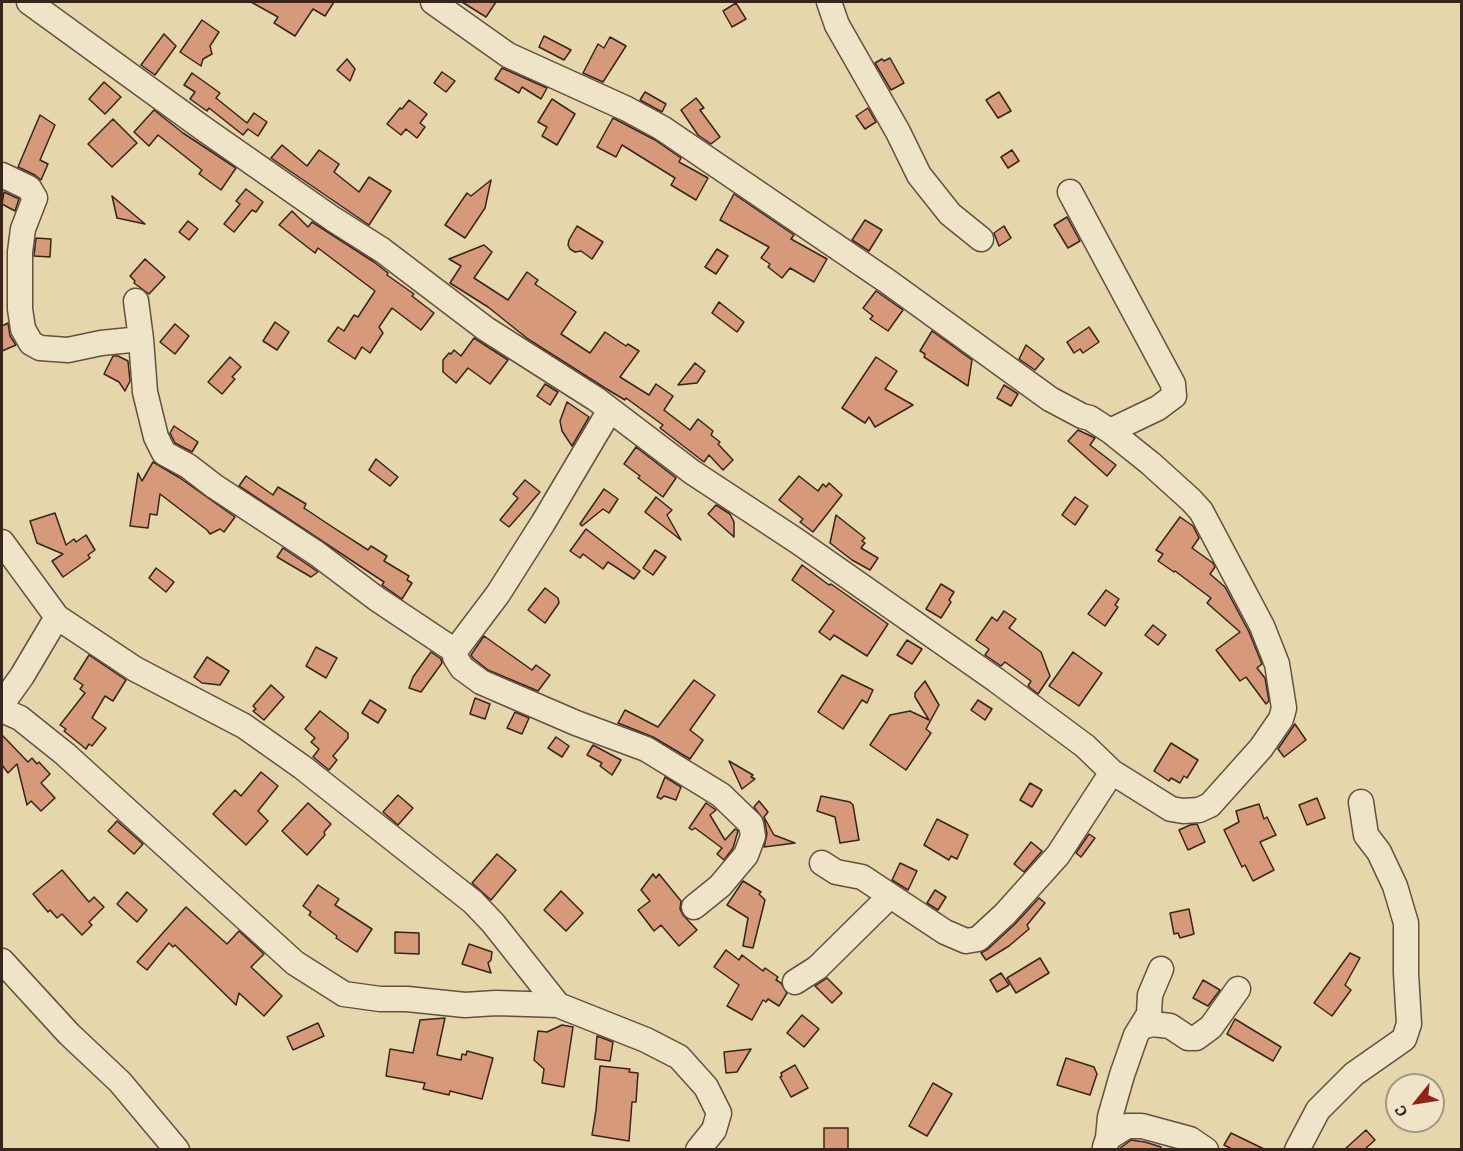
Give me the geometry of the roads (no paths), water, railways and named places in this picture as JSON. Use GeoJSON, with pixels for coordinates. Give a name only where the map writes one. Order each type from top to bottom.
{"type":"FeatureCollection","features":[{"type":"Feature","properties":{"kind":"street"},"geometry":{"type":"LineString","coordinates":[[29,2],[221,141],[333,219],[382,250],[486,329],[624,418],[657,447],[692,472],[797,541],[996,680],[1085,746],[1112,772],[1171,809],[1198,810],[1216,814],[1281,719],[1284,708],[1277,664],[1262,626],[1201,511],[1150,463],[1110,431],[1090,418],[1050,399],[887,281],[662,128],[618,105],[508,55],[433,2]]}},
{"type":"Feature","properties":{"kind":"street"},"geometry":{"type":"LineString","coordinates":[[829,2],[837,25],[898,132],[918,174],[950,214],[981,239]]}},
{"type":"Feature","properties":{"kind":"street"},"geometry":{"type":"LineString","coordinates":[[2,175],[29,188],[35,198],[23,229],[20,252],[20,309],[23,329],[31,343],[40,348],[68,350],[101,343],[141,339]]}},
{"type":"Feature","properties":{"kind":"street"},"geometry":{"type":"LineString","coordinates":[[1070,192],[1173,384],[1174,396],[1158,408],[1110,431]]}},
{"type":"Feature","properties":{"kind":"street"},"geometry":{"type":"LineString","coordinates":[[136,301],[145,392],[156,437],[164,453],[188,466],[214,486],[316,553],[480,682],[527,703],[646,749],[721,795],[751,824],[753,836],[746,855],[720,886],[694,907]]}},
{"type":"Feature","properties":{"kind":"street"},"geometry":{"type":"LineString","coordinates":[[454,662],[610,410]]}},
{"type":"Feature","properties":{"kind":"street"},"geometry":{"type":"LineString","coordinates":[[2,542],[57,616],[135,669],[220,711],[244,726],[302,767],[473,902],[493,923],[558,1005]]}},
{"type":"Feature","properties":{"kind":"street"},"geometry":{"type":"LineString","coordinates":[[2,704],[22,676],[57,616]]}},
{"type":"Feature","properties":{"kind":"street"},"geometry":{"type":"LineString","coordinates":[[2,710],[20,718],[64,754],[288,956],[344,994],[465,1005],[558,1005],[665,1049],[679,1057],[706,1087],[719,1113],[714,1130],[698,1149]]}},
{"type":"Feature","properties":{"kind":"street"},"geometry":{"type":"LineString","coordinates":[[822,863],[836,872],[862,877],[945,932],[966,941],[978,939],[1005,914],[1058,855],[1112,772]]}},
{"type":"Feature","properties":{"kind":"street"},"geometry":{"type":"LineString","coordinates":[[1297,1149],[1318,1110],[1354,1074],[1404,1039],[1409,1024],[1406,923],[1395,886],[1379,852],[1366,835],[1361,802]]}},
{"type":"Feature","properties":{"kind":"street"},"geometry":{"type":"LineString","coordinates":[[795,982],[817,968],[890,896]]}},
{"type":"Feature","properties":{"kind":"street"},"geometry":{"type":"LineString","coordinates":[[2,961],[69,1034],[120,1082],[177,1149]]}},
{"type":"Feature","properties":{"kind":"street"},"geometry":{"type":"LineString","coordinates":[[1106,1144],[1110,1117],[1122,1075],[1136,1035],[1149,1014],[1150,995],[1161,969]]}},
{"type":"Feature","properties":{"kind":"street"},"geometry":{"type":"LineString","coordinates":[[1141,1027],[1153,1024],[1170,1026],[1188,1038],[1196,1038],[1211,1027],[1238,989]]}},
{"type":"Feature","properties":{"kind":"street"},"geometry":{"type":"LineString","coordinates":[[1106,1144],[1127,1126],[1142,1126],[1190,1139],[1206,1149]]}}]}
